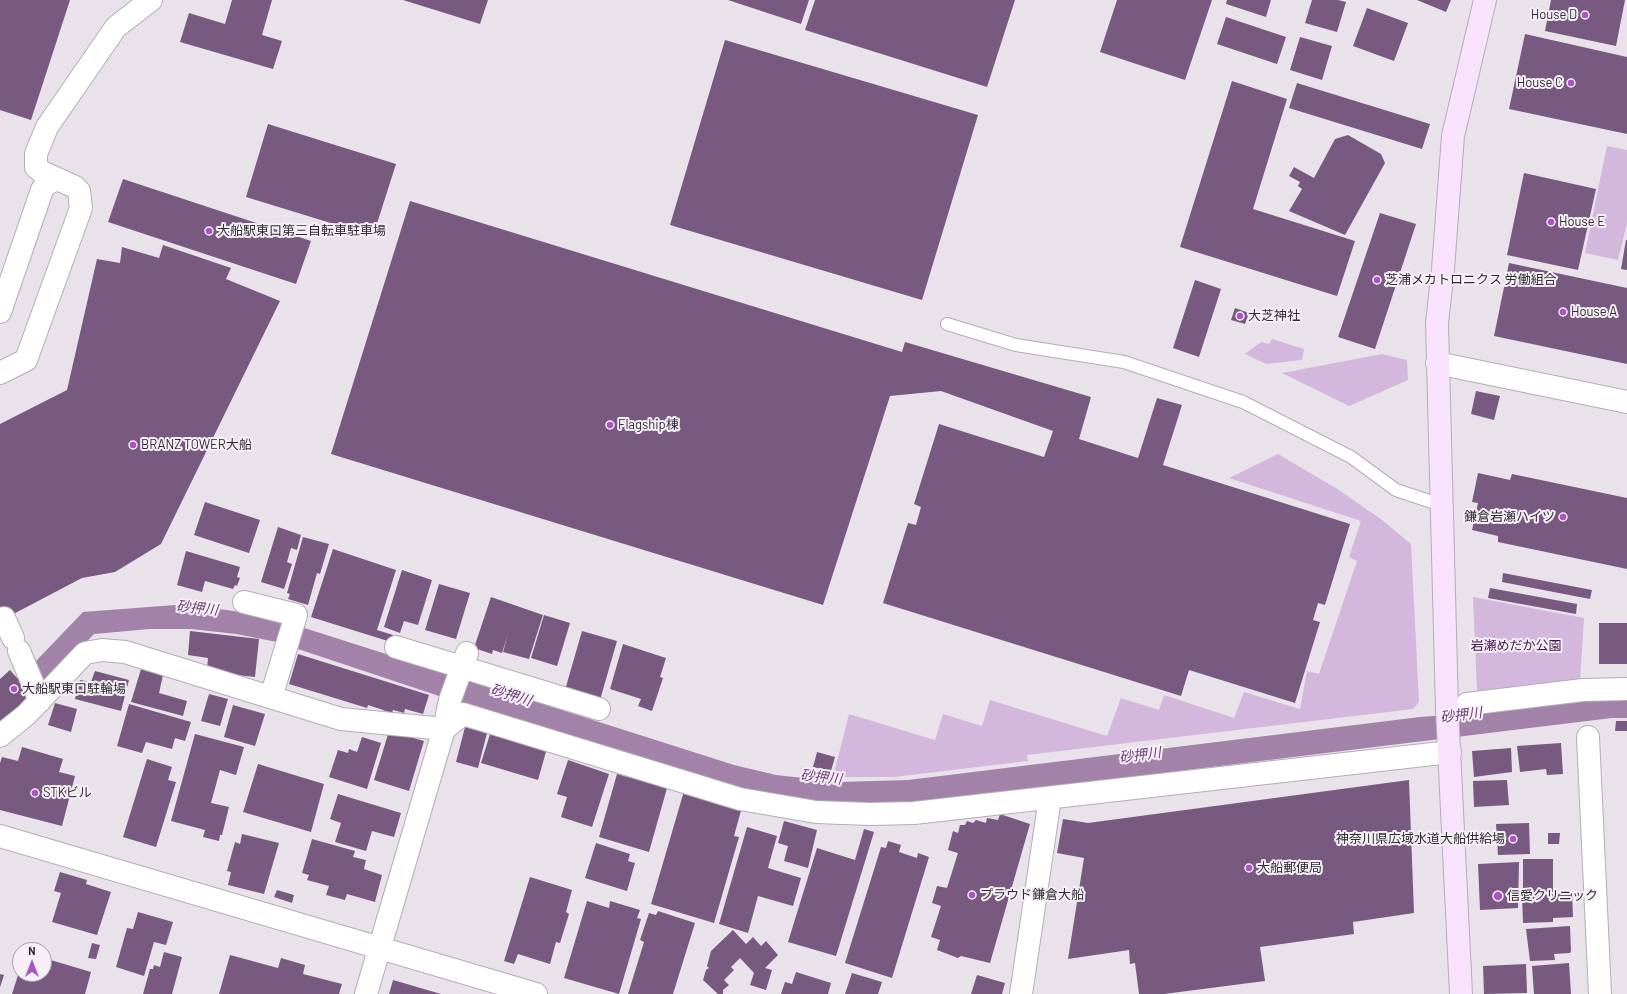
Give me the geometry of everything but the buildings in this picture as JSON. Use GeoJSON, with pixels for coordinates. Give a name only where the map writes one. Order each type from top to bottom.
{"type":"FeatureCollection","features":[{"type":"Feature","properties":{"kind":"street"},"geometry":{"type":"LineString","coordinates":[[0,373],[26,360],[81,208],[79,192],[75,187],[42,172],[36,167],[36,154],[47,127],[116,27],[151,0]]}},
{"type":"Feature","properties":{"kind":"street"},"geometry":{"type":"LineString","coordinates":[[1461,994],[1450,752],[1457,706],[1441,505],[1437,323],[1443,269],[1453,136],[1486,0]]}},
{"type":"Feature","properties":{"kind":"street"},"geometry":{"type":"LineString","coordinates":[[0,312],[42,190],[46,184],[58,179]]}},
{"type":"Feature","properties":{"kind":"street"},"geometry":{"type":"LineString","coordinates":[[1437,363],[1627,402]]}},
{"type":"Feature","properties":{"kind":"street"},"geometry":{"type":"LineString","coordinates":[[244,602],[296,615],[271,697]]}},
{"type":"Feature","properties":{"kind":"street"},"geometry":{"type":"LineString","coordinates":[[4,618],[40,701]]}},
{"type":"Feature","properties":{"kind":"street"},"geometry":{"type":"LineString","coordinates":[[396,648],[463,666],[599,709]]}},
{"type":"Feature","properties":{"kind":"street"},"geometry":{"type":"LineString","coordinates":[[0,736],[26,715],[85,653],[102,650],[125,652],[341,719],[444,729],[463,714],[740,799],[816,812],[870,814],[914,813],[1450,752]]}},
{"type":"Feature","properties":{"kind":"street"},"geometry":{"type":"LineString","coordinates":[[366,994],[444,729],[450,700],[463,666]]}},
{"type":"Feature","properties":{"kind":"street"},"geometry":{"type":"LineString","coordinates":[[1457,706],[1583,690],[1627,689]]}},
{"type":"Feature","properties":{"kind":"street"},"geometry":{"type":"LineString","coordinates":[[1588,737],[1600,994]]}},
{"type":"Feature","properties":{"kind":"street"},"geometry":{"type":"LineString","coordinates":[[1021,994],[1050,798]]}},
{"type":"Feature","properties":{"kind":"street"},"geometry":{"type":"LineString","coordinates":[[7,839],[380,947],[536,994]]}},
{"type":"Feature","properties":{"kind":"lane"},"geometry":{"type":"LineString","coordinates":[[947,324],[1016,345],[1124,362],[1243,402],[1351,457],[1396,490],[1441,505]]}},
{"type":"Feature","properties":{"kind":"green space"},"geometry":{"type":"Polygon","coordinates":[[[1607,146],[1627,150],[1627,223],[1618,260],[1585,253],[1607,146]]]}},
{"type":"Feature","properties":{"kind":"green space"},"geometry":{"type":"Polygon","coordinates":[[[1272,339],[1304,349],[1302,360],[1266,364],[1245,354],[1261,342],[1269,344],[1272,339]]]}},
{"type":"Feature","properties":{"kind":"green space"},"geometry":{"type":"Polygon","coordinates":[[[1382,354],[1407,360],[1408,380],[1349,406],[1282,373],[1382,354]]]}},
{"type":"Feature","properties":{"kind":"green space"},"geometry":{"type":"Polygon","coordinates":[[[1278,454],[1339,490],[1382,520],[1411,544],[1419,702],[1413,709],[1027,755],[1028,761],[894,777],[833,777],[849,714],[935,740],[943,714],[982,726],[990,700],[1107,736],[1121,698],[1159,710],[1164,695],[1234,718],[1244,692],[1300,709],[1307,671],[1319,674],[1357,561],[1349,557],[1361,521],[1229,478],[1278,454]]]}},
{"type":"Feature","properties":{"kind":"green space","name":"岩瀬めだか公園"},"geometry":{"type":"Polygon","coordinates":[[[1473,597],[1584,618],[1580,681],[1477,691],[1473,597]]]}},
{"type":"Feature","properties":{"kind":"water","name":"砂押川"},"geometry":{"type":"Polygon","coordinates":[[[175,605],[227,610],[273,618],[734,765],[776,775],[839,782],[908,780],[1420,717],[1471,713],[1589,699],[1627,697],[1627,718],[1612,718],[910,804],[852,806],[748,793],[466,705],[277,642],[236,634],[191,629],[150,629],[94,634],[46,684],[36,661],[83,612],[175,605]]]}},
{"type":"Feature","properties":{"kind":"place","name":"House D"},"geometry":{"type":"Point","coordinates":[1585,15]}},
{"type":"Feature","properties":{"kind":"place","name":"House C"},"geometry":{"type":"Point","coordinates":[1571,83]}},
{"type":"Feature","properties":{"kind":"place","name":"House E"},"geometry":{"type":"Point","coordinates":[1551,222]}},
{"type":"Feature","properties":{"kind":"place","name":"大船駅東口第三自転車駐車場"},"geometry":{"type":"Point","coordinates":[209,231]}},
{"type":"Feature","properties":{"kind":"place","name":"芝浦メカトロニクス 労働組合"},"geometry":{"type":"Point","coordinates":[1377,280]}},
{"type":"Feature","properties":{"kind":"place","name":"House A"},"geometry":{"type":"Point","coordinates":[1563,312]}},
{"type":"Feature","properties":{"kind":"place","name":"大芝神社"},"geometry":{"type":"Point","coordinates":[1240,316]}},
{"type":"Feature","properties":{"kind":"place","name":"Flagship棟"},"geometry":{"type":"Point","coordinates":[610,425]}},
{"type":"Feature","properties":{"kind":"place","name":"BRANZ TOWER大船"},"geometry":{"type":"Point","coordinates":[133,445]}},
{"type":"Feature","properties":{"kind":"place","name":"鎌倉岩瀬ハイツ"},"geometry":{"type":"Point","coordinates":[1563,517]}},
{"type":"Feature","properties":{"kind":"place","name":"大船駅東口駐輪場"},"geometry":{"type":"Point","coordinates":[14,689]}},
{"type":"Feature","properties":{"kind":"place","name":"STKビル"},"geometry":{"type":"Point","coordinates":[35,793]}},
{"type":"Feature","properties":{"kind":"place","name":"神奈川県広域水道大船供給場"},"geometry":{"type":"Point","coordinates":[1513,839]}},
{"type":"Feature","properties":{"kind":"place","name":"大船郵便局"},"geometry":{"type":"Point","coordinates":[1249,868]}},
{"type":"Feature","properties":{"kind":"place","name":"プラウド鎌倉大船"},"geometry":{"type":"Point","coordinates":[972,895]}},
{"type":"Feature","properties":{"kind":"place","name":"信愛クリニック"},"geometry":{"type":"Point","coordinates":[1498,896]}}]}
